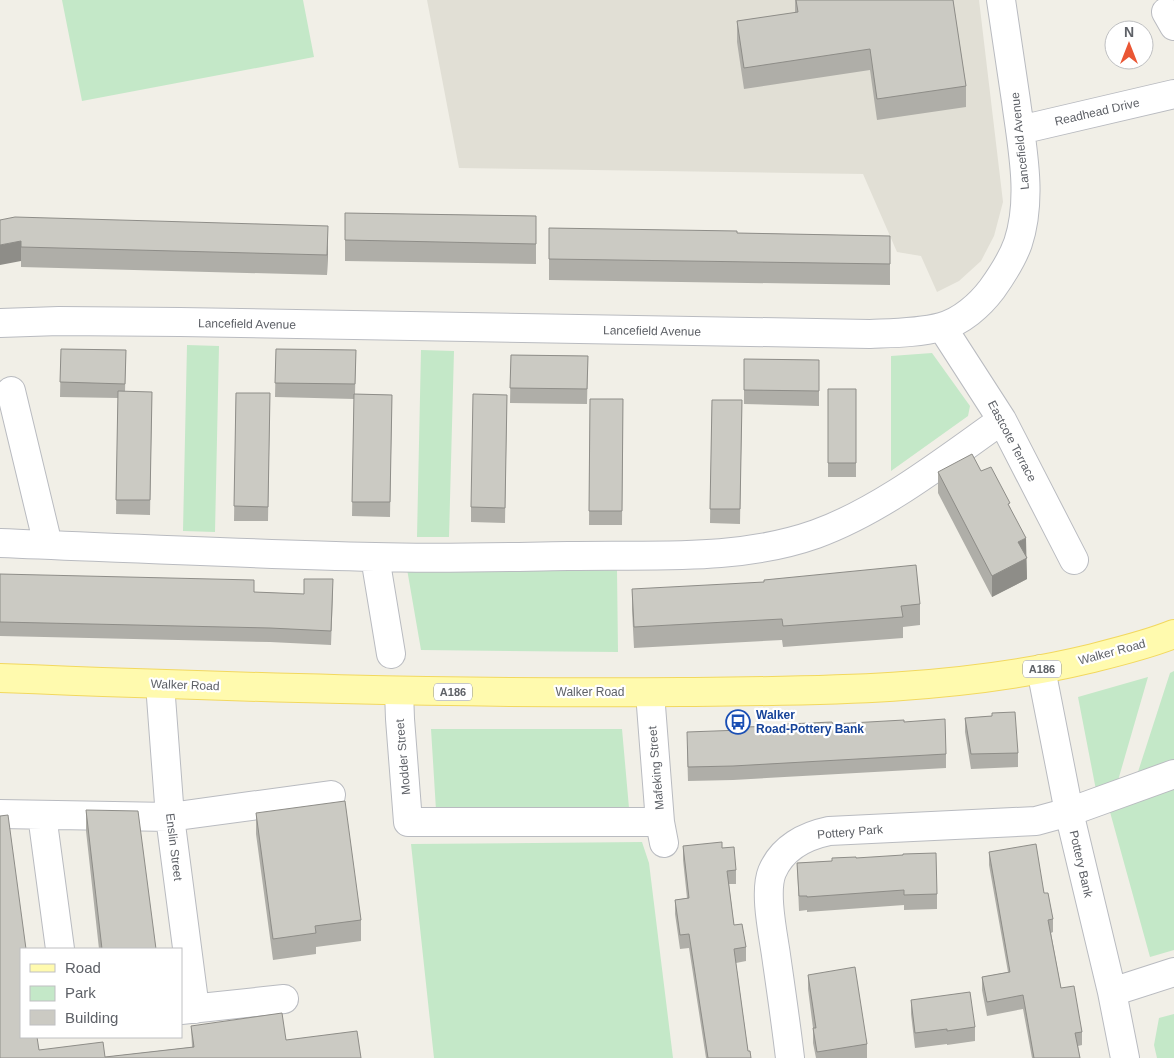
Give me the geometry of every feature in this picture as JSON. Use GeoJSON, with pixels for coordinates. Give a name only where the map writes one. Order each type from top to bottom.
{"type":"FeatureCollection","features":[{"type":"Feature","properties":{"kind":"main road","name":"Walker Road"},"geometry":{"type":"LineString","coordinates":[[0,678],[399,691],[756,692],[906,686],[989,677],[1041,669],[1110,654],[1174,634]]}},
{"type":"Feature","properties":{"kind":"street","name":"Lancefield Avenue"},"geometry":{"type":"LineString","coordinates":[[0,323],[59,321],[870,334],[906,333],[942,326],[964,316],[984,299],[1006,270],[1018,244],[1024,218],[1026,194],[1020,130],[1001,0]]}},
{"type":"Feature","properties":{"kind":"street","name":"Readhead Drive"},"geometry":{"type":"LineString","coordinates":[[1020,130],[1174,94]]}},
{"type":"Feature","properties":{"kind":"street","name":"Eastcote Terrace"},"geometry":{"type":"LineString","coordinates":[[942,326],[1002,420],[1074,560]]}},
{"type":"Feature","properties":{"kind":"street"},"geometry":{"type":"LineString","coordinates":[[10,390],[48,545]]}},
{"type":"Feature","properties":{"kind":"street"},"geometry":{"type":"LineString","coordinates":[[0,543],[375,557],[694,554],[754,550],[780,545],[818,533],[852,518],[904,488],[1002,420]]}},
{"type":"Feature","properties":{"kind":"street"},"geometry":{"type":"LineString","coordinates":[[375,557],[391,654]]}},
{"type":"Feature","properties":{"kind":"street","name":"Pottery Bank"},"geometry":{"type":"LineString","coordinates":[[1041,669],[1069,812],[1112,992],[1125,1058]]}},
{"type":"Feature","properties":{"kind":"street","name":"Enslin Street"},"geometry":{"type":"LineString","coordinates":[[160,684],[188,1010]]}},
{"type":"Feature","properties":{"kind":"street","name":"Modder Street"},"geometry":{"type":"LineString","coordinates":[[399,691],[408,822],[662,832]]}},
{"type":"Feature","properties":{"kind":"street","name":"Mafeking Street"},"geometry":{"type":"LineString","coordinates":[[650,692],[662,832]]}},
{"type":"Feature","properties":{"kind":"street","name":"Pottery Park"},"geometry":{"type":"LineString","coordinates":[[790,1058],[769,887],[777,863],[797,843],[812,835],[829,831],[1036,821],[1069,812],[1174,774]]}},
{"type":"Feature","properties":{"kind":"street"},"geometry":{"type":"LineString","coordinates":[[0,814],[170,816],[331,795]]}},
{"type":"Feature","properties":{"kind":"street"},"geometry":{"type":"LineString","coordinates":[[42,815],[60,948]]}},
{"type":"Feature","properties":{"kind":"street"},"geometry":{"type":"LineString","coordinates":[[1112,992],[1174,972]]}},
{"type":"Feature","properties":{"kind":"street"},"geometry":{"type":"LineString","coordinates":[[188,1010],[284,999]]}},
{"type":"Feature","properties":{"kind":"shaded area"},"geometry":{"type":"Polygon","coordinates":[[[427,0],[979,0],[1003,202],[994,236],[981,261],[959,281],[937,292],[921,256],[897,252],[863,174],[459,168],[427,0]]]}},
{"type":"Feature","properties":{"kind":"green space"},"geometry":{"type":"Polygon","coordinates":[[[62,0],[303,0],[314,57],[82,101],[62,0]]]}},
{"type":"Feature","properties":{"kind":"green space"},"geometry":{"type":"Polygon","coordinates":[[[187,345],[219,346],[215,532],[183,531],[187,345]]]}},
{"type":"Feature","properties":{"kind":"green space"},"geometry":{"type":"Polygon","coordinates":[[[421,350],[454,351],[449,537],[417,537],[421,350]]]}},
{"type":"Feature","properties":{"kind":"green space"},"geometry":{"type":"Polygon","coordinates":[[[932,353],[970,406],[968,416],[891,471],[891,356],[932,353]]]}},
{"type":"Feature","properties":{"kind":"green space"},"geometry":{"type":"Polygon","coordinates":[[[407,569],[617,570],[618,652],[421,650],[407,569]]]}},
{"type":"Feature","properties":{"kind":"green space"},"geometry":{"type":"Polygon","coordinates":[[[1174,671],[1174,763],[1136,778],[1170,673],[1174,671]]]}},
{"type":"Feature","properties":{"kind":"green space"},"geometry":{"type":"Polygon","coordinates":[[[1148,677],[1117,784],[1096,790],[1078,697],[1148,677]]]}},
{"type":"Feature","properties":{"kind":"green space"},"geometry":{"type":"Polygon","coordinates":[[[431,729],[622,729],[629,808],[436,810],[431,729]]]}},
{"type":"Feature","properties":{"kind":"green space"},"geometry":{"type":"Polygon","coordinates":[[[1174,788],[1174,950],[1150,957],[1110,812],[1174,788]]]}},
{"type":"Feature","properties":{"kind":"green space"},"geometry":{"type":"Polygon","coordinates":[[[642,842],[649,863],[673,1058],[434,1058],[411,844],[642,842]]]}},
{"type":"Feature","properties":{"kind":"green space"},"geometry":{"type":"Polygon","coordinates":[[[1174,1014],[1174,1058],[1157,1058],[1154,1045],[1159,1018],[1174,1014]]]}},
{"type":"Feature","properties":{"kind":"building"},"geometry":{"type":"Polygon","coordinates":[[[796,0],[953,0],[966,86],[877,99],[870,49],[744,68],[737,21],[798,12],[796,0]]]}},
{"type":"Feature","properties":{"kind":"building"},"geometry":{"type":"Polygon","coordinates":[[[345,213],[536,216],[536,244],[345,240],[345,213]]]}},
{"type":"Feature","properties":{"kind":"building"},"geometry":{"type":"Polygon","coordinates":[[[15,217],[328,226],[327,255],[21,247],[21,241],[0,245],[0,220],[15,217]]]}},
{"type":"Feature","properties":{"kind":"building"},"geometry":{"type":"Polygon","coordinates":[[[549,228],[890,236],[890,264],[549,259],[549,228]]]}},
{"type":"Feature","properties":{"kind":"building"},"geometry":{"type":"Polygon","coordinates":[[[61,349],[126,350],[125,384],[60,382],[61,349]]]}},
{"type":"Feature","properties":{"kind":"building"},"geometry":{"type":"Polygon","coordinates":[[[276,349],[356,350],[355,384],[275,383],[276,349]]]}},
{"type":"Feature","properties":{"kind":"building"},"geometry":{"type":"Polygon","coordinates":[[[511,355],[588,356],[587,389],[510,388],[511,355]]]}},
{"type":"Feature","properties":{"kind":"building"},"geometry":{"type":"Polygon","coordinates":[[[744,359],[819,360],[819,391],[744,390],[744,359]]]}},
{"type":"Feature","properties":{"kind":"building"},"geometry":{"type":"Polygon","coordinates":[[[828,389],[856,389],[856,463],[828,463],[828,389]]]}},
{"type":"Feature","properties":{"kind":"building"},"geometry":{"type":"Polygon","coordinates":[[[118,391],[152,392],[150,500],[116,500],[118,391]]]}},
{"type":"Feature","properties":{"kind":"building"},"geometry":{"type":"Polygon","coordinates":[[[236,393],[270,393],[268,507],[234,506],[236,393]]]}},
{"type":"Feature","properties":{"kind":"building"},"geometry":{"type":"Polygon","coordinates":[[[354,394],[392,395],[390,502],[352,502],[354,394]]]}},
{"type":"Feature","properties":{"kind":"building"},"geometry":{"type":"Polygon","coordinates":[[[473,394],[507,395],[505,508],[471,507],[473,394]]]}},
{"type":"Feature","properties":{"kind":"building"},"geometry":{"type":"Polygon","coordinates":[[[590,399],[623,399],[622,511],[589,511],[590,399]]]}},
{"type":"Feature","properties":{"kind":"building"},"geometry":{"type":"Polygon","coordinates":[[[712,400],[742,400],[740,509],[710,509],[712,400]]]}},
{"type":"Feature","properties":{"kind":"building"},"geometry":{"type":"Polygon","coordinates":[[[972,454],[981,471],[991,467],[1026,538],[1018,542],[1027,558],[992,576],[938,472],[972,454]]]}},
{"type":"Feature","properties":{"kind":"building"},"geometry":{"type":"Polygon","coordinates":[[[916,565],[920,604],[901,606],[903,617],[783,626],[782,619],[634,627],[632,589],[764,582],[764,580],[916,565]]]}},
{"type":"Feature","properties":{"kind":"building"},"geometry":{"type":"Polygon","coordinates":[[[0,574],[254,580],[254,592],[304,594],[304,579],[333,579],[331,631],[0,622],[0,574]]]}},
{"type":"Feature","properties":{"kind":"building"},"geometry":{"type":"Polygon","coordinates":[[[1015,712],[1018,753],[971,754],[965,718],[992,716],[992,713],[1015,712]]]}},
{"type":"Feature","properties":{"kind":"building"},"geometry":{"type":"Polygon","coordinates":[[[945,719],[946,754],[688,767],[687,732],[742,730],[742,727],[787,726],[787,724],[832,722],[833,724],[904,720],[904,722],[945,719]]]}},
{"type":"Feature","properties":{"kind":"building"},"geometry":{"type":"Polygon","coordinates":[[[345,801],[361,920],[315,926],[316,933],[273,939],[256,813],[345,801]]]}},
{"type":"Feature","properties":{"kind":"building"},"geometry":{"type":"Polygon","coordinates":[[[86,810],[138,811],[156,948],[102,948],[86,810]]]}},
{"type":"Feature","properties":{"kind":"building"},"geometry":{"type":"Polygon","coordinates":[[[8,815],[26,948],[20,948],[20,1038],[37,1038],[39,1050],[103,1042],[105,1057],[194,1047],[191,1026],[282,1013],[286,1040],[357,1031],[361,1058],[0,1058],[0,816],[8,815]]]}},
{"type":"Feature","properties":{"kind":"building"},"geometry":{"type":"Polygon","coordinates":[[[722,842],[722,848],[734,847],[736,870],[727,871],[734,925],[742,924],[746,947],[734,949],[748,1051],[750,1051],[751,1058],[708,1058],[689,934],[680,935],[675,900],[689,898],[683,846],[722,842]]]}},
{"type":"Feature","properties":{"kind":"building"},"geometry":{"type":"Polygon","coordinates":[[[1036,844],[1044,893],[1048,893],[1053,919],[1048,920],[1061,988],[1074,986],[1082,1032],[1075,1033],[1080,1058],[1034,1058],[1023,995],[987,1002],[982,977],[1010,972],[989,852],[1036,844]]]}},
{"type":"Feature","properties":{"kind":"building"},"geometry":{"type":"Polygon","coordinates":[[[936,853],[937,894],[904,895],[904,890],[799,896],[797,863],[832,861],[832,858],[936,853]]]}},
{"type":"Feature","properties":{"kind":"building"},"geometry":{"type":"Polygon","coordinates":[[[855,967],[867,1044],[817,1052],[813,1028],[816,1028],[808,975],[855,967]]]}},
{"type":"Feature","properties":{"kind":"building"},"geometry":{"type":"Polygon","coordinates":[[[970,992],[975,1027],[915,1033],[911,1000],[970,992]]]}},
{"type":"Feature","properties":{"kind":"place","name":"Walker Road-Pottery Bank"},"geometry":{"type":"Point","coordinates":[738,722]}}]}
